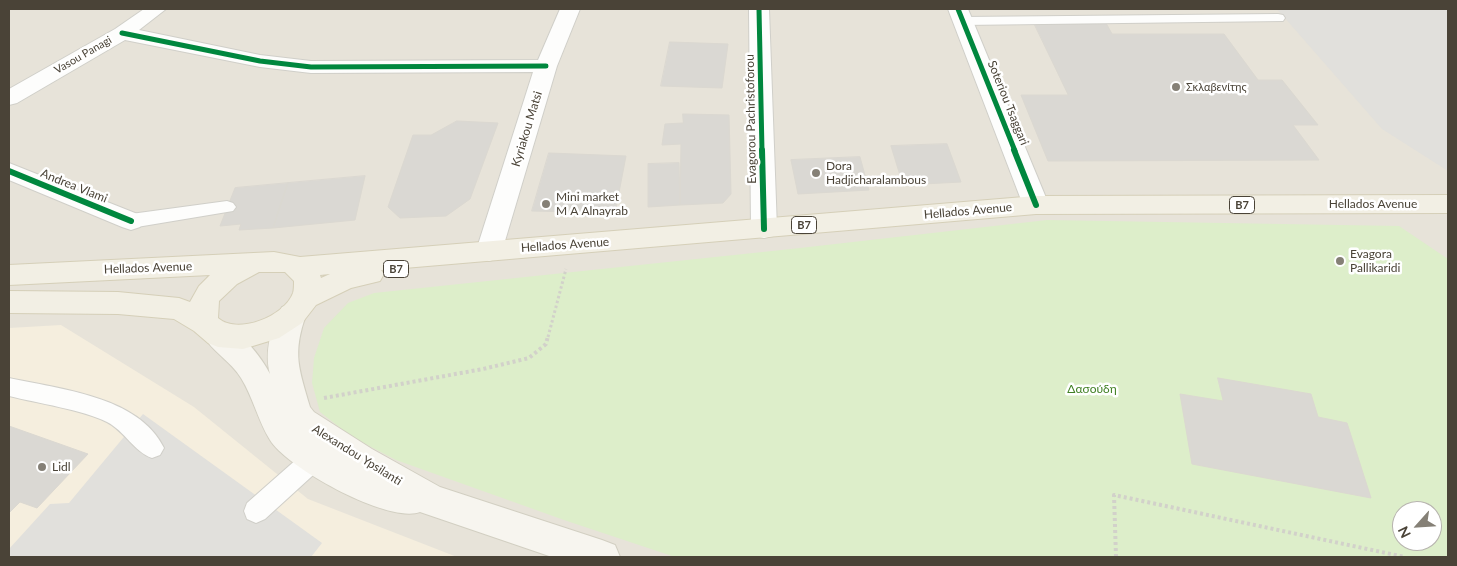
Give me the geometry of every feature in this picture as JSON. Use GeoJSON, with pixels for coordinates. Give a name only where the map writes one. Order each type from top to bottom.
{"type":"FeatureCollection","features":[{"type":"Feature","properties":{"kind":"main road","name":"Hellados Avenue"},"geometry":{"type":"LineString","coordinates":[[9,275],[174,266],[250,265],[269,262],[293,265],[489,251],[1036,206],[1448,204]]}},
{"type":"Feature","properties":{"kind":"main road","name":"Hellados Avenue"},"geometry":{"type":"LineString","coordinates":[[299,306],[345,279],[489,251]]}},
{"type":"Feature","properties":{"kind":"main road","name":"B7"},"geometry":{"type":"LineString","coordinates":[[211,329],[202,307],[213,288],[230,275],[250,265]]}},
{"type":"Feature","properties":{"kind":"main road"},"geometry":{"type":"LineString","coordinates":[[293,265],[308,280],[299,306]]}},
{"type":"Feature","properties":{"kind":"main road","name":"B7"},"geometry":{"type":"LineString","coordinates":[[9,302],[118,303],[170,308],[179,310],[211,329],[242,337],[269,330],[299,306]]}},
{"type":"Feature","properties":{"kind":"main road","name":"Alexandou Ypsilanti"},"geometry":{"type":"LineString","coordinates":[[299,306],[284,336],[282,352],[284,372],[296,412],[303,422],[360,459],[431,500]]}},
{"type":"Feature","properties":{"kind":"main road","name":"Alexandou Ypsilanti"},"geometry":{"type":"LineString","coordinates":[[211,329],[243,357],[254,372],[282,432],[314,459],[356,483],[385,494],[431,500],[602,557]]}},
{"type":"Feature","properties":{"kind":"street","name":"Vasou Panagi"},"geometry":{"type":"LineString","coordinates":[[9,98],[122,33],[156,9]]}},
{"type":"Feature","properties":{"kind":"street","name":"Kyriakou Matsi"},"geometry":{"type":"LineString","coordinates":[[489,251],[546,66],[570,9]]}},
{"type":"Feature","properties":{"kind":"street","name":"Evagorou Pachristoforou"},"geometry":{"type":"LineString","coordinates":[[759,9],[764,229]]}},
{"type":"Feature","properties":{"kind":"street","name":"Soteriou Tsaggari"},"geometry":{"type":"LineString","coordinates":[[961,15],[1036,206]]}},
{"type":"Feature","properties":{"kind":"street"},"geometry":{"type":"LineString","coordinates":[[122,33],[260,61],[311,68],[546,66]]}},
{"type":"Feature","properties":{"kind":"street","name":"Andrea Vlami"},"geometry":{"type":"LineString","coordinates":[[9,171],[131,221]]}},
{"type":"Feature","properties":{"kind":"lane"},"geometry":{"type":"LineString","coordinates":[[961,15],[1278,18]]}},
{"type":"Feature","properties":{"kind":"lane"},"geometry":{"type":"LineString","coordinates":[[131,221],[227,207]]}},
{"type":"Feature","properties":{"kind":"lane"},"geometry":{"type":"LineString","coordinates":[[9,387],[102,409],[128,424],[152,448]]}},
{"type":"Feature","properties":{"kind":"lane"},"geometry":{"type":"LineString","coordinates":[[256,511],[314,459]]}},
{"type":"Feature","properties":{"kind":"path"},"geometry":{"type":"LineString","coordinates":[[293,403],[483,369],[529,358],[546,344],[566,267]]}},
{"type":"Feature","properties":{"kind":"path"},"geometry":{"type":"LineString","coordinates":[[1116,557],[1114,495],[1405,557]]}},
{"type":"Feature","properties":{"kind":"shaded area"},"geometry":{"type":"Polygon","coordinates":[[[9,9],[1448,9],[1448,557],[9,557],[9,9]]]}},
{"type":"Feature","properties":{"kind":"shaded area"},"geometry":{"type":"Polygon","coordinates":[[[1277,9],[1448,9],[1448,171],[1382,129],[1277,9]]]}},
{"type":"Feature","properties":{"kind":"shaded area"},"geometry":{"type":"Polygon","coordinates":[[[61,325],[194,407],[308,499],[457,557],[9,557],[9,328],[61,325]]]}},
{"type":"Feature","properties":{"kind":"shaded area","name":"Lidl"},"geometry":{"type":"Polygon","coordinates":[[[143,414],[322,543],[311,557],[9,557],[9,549],[50,504],[69,503],[143,414]]]}},
{"type":"Feature","properties":{"kind":"green space","name":"Δασούδη"},"geometry":{"type":"Polygon","coordinates":[[[1047,220],[1399,226],[1448,259],[1448,557],[675,557],[564,520],[396,460],[352,437],[320,412],[312,383],[314,358],[324,328],[348,303],[374,293],[1047,220]]]}},
{"type":"Feature","properties":{"kind":"building","name":"Σκλαβενίτης"},"geometry":{"type":"Polygon","coordinates":[[[1034,23],[1106,23],[1112,34],[1224,34],[1258,80],[1282,80],[1318,125],[1293,125],[1319,160],[1048,161],[1021,95],[1068,95],[1034,23]]]}},
{"type":"Feature","properties":{"kind":"building"},"geometry":{"type":"Polygon","coordinates":[[[670,42],[728,44],[722,88],[661,86],[670,42]]]}},
{"type":"Feature","properties":{"kind":"building"},"geometry":{"type":"Polygon","coordinates":[[[683,114],[729,115],[731,194],[723,203],[680,205],[681,144],[662,145],[665,124],[683,123],[683,114]]]}},
{"type":"Feature","properties":{"kind":"building"},"geometry":{"type":"Polygon","coordinates":[[[457,121],[498,123],[470,199],[446,216],[400,218],[388,207],[413,135],[431,135],[457,121]]]}},
{"type":"Feature","properties":{"kind":"building"},"geometry":{"type":"Polygon","coordinates":[[[947,144],[961,182],[903,185],[891,146],[947,144]]]}},
{"type":"Feature","properties":{"kind":"building"},"geometry":{"type":"Polygon","coordinates":[[[549,153],[626,156],[615,213],[532,211],[549,153]]]}},
{"type":"Feature","properties":{"kind":"building"},"geometry":{"type":"Polygon","coordinates":[[[860,157],[869,190],[798,194],[791,160],[860,157]]]}},
{"type":"Feature","properties":{"kind":"building"},"geometry":{"type":"Polygon","coordinates":[[[679,163],[680,205],[648,207],[648,164],[679,163]]]}},
{"type":"Feature","properties":{"kind":"building"},"geometry":{"type":"Polygon","coordinates":[[[365,176],[355,220],[273,228],[288,183],[365,176]]]}},
{"type":"Feature","properties":{"kind":"building"},"geometry":{"type":"Polygon","coordinates":[[[288,183],[273,228],[239,230],[241,224],[220,226],[235,188],[288,183]]]}},
{"type":"Feature","properties":{"kind":"building"},"geometry":{"type":"Polygon","coordinates":[[[1218,378],[1311,394],[1318,417],[1347,423],[1371,498],[1192,464],[1180,394],[1223,401],[1218,378]]]}},
{"type":"Feature","properties":{"kind":"building","name":"Lidl"},"geometry":{"type":"Polygon","coordinates":[[[9,426],[88,454],[37,508],[20,502],[9,513],[9,426]]]}},
{"type":"Feature","properties":{"kind":"cycle path"},"geometry":{"type":"LineString","coordinates":[[759,9],[764,229]]}},
{"type":"Feature","properties":{"kind":"cycle path"},"geometry":{"type":"LineString","coordinates":[[958,9],[1036,205]]}},
{"type":"Feature","properties":{"kind":"cycle path"},"geometry":{"type":"LineString","coordinates":[[122,33],[260,61],[311,67],[546,66]]}},
{"type":"Feature","properties":{"kind":"cycle path"},"geometry":{"type":"LineString","coordinates":[[9,171],[131,221]]}},
{"type":"Feature","properties":{"kind":"place","name":"Σκλαβενίτης"},"geometry":{"type":"Point","coordinates":[1176,87]}},
{"type":"Feature","properties":{"kind":"place","name":"Dora Hadjicharalambous"},"geometry":{"type":"Point","coordinates":[816,173]}},
{"type":"Feature","properties":{"kind":"place","name":"Mini market M A Alnayrab"},"geometry":{"type":"Point","coordinates":[546,204]}},
{"type":"Feature","properties":{"kind":"place","name":"Evagora Pallikaridi"},"geometry":{"type":"Point","coordinates":[1340,261]}},
{"type":"Feature","properties":{"kind":"place","name":"Lidl"},"geometry":{"type":"Point","coordinates":[42,467]}}]}
